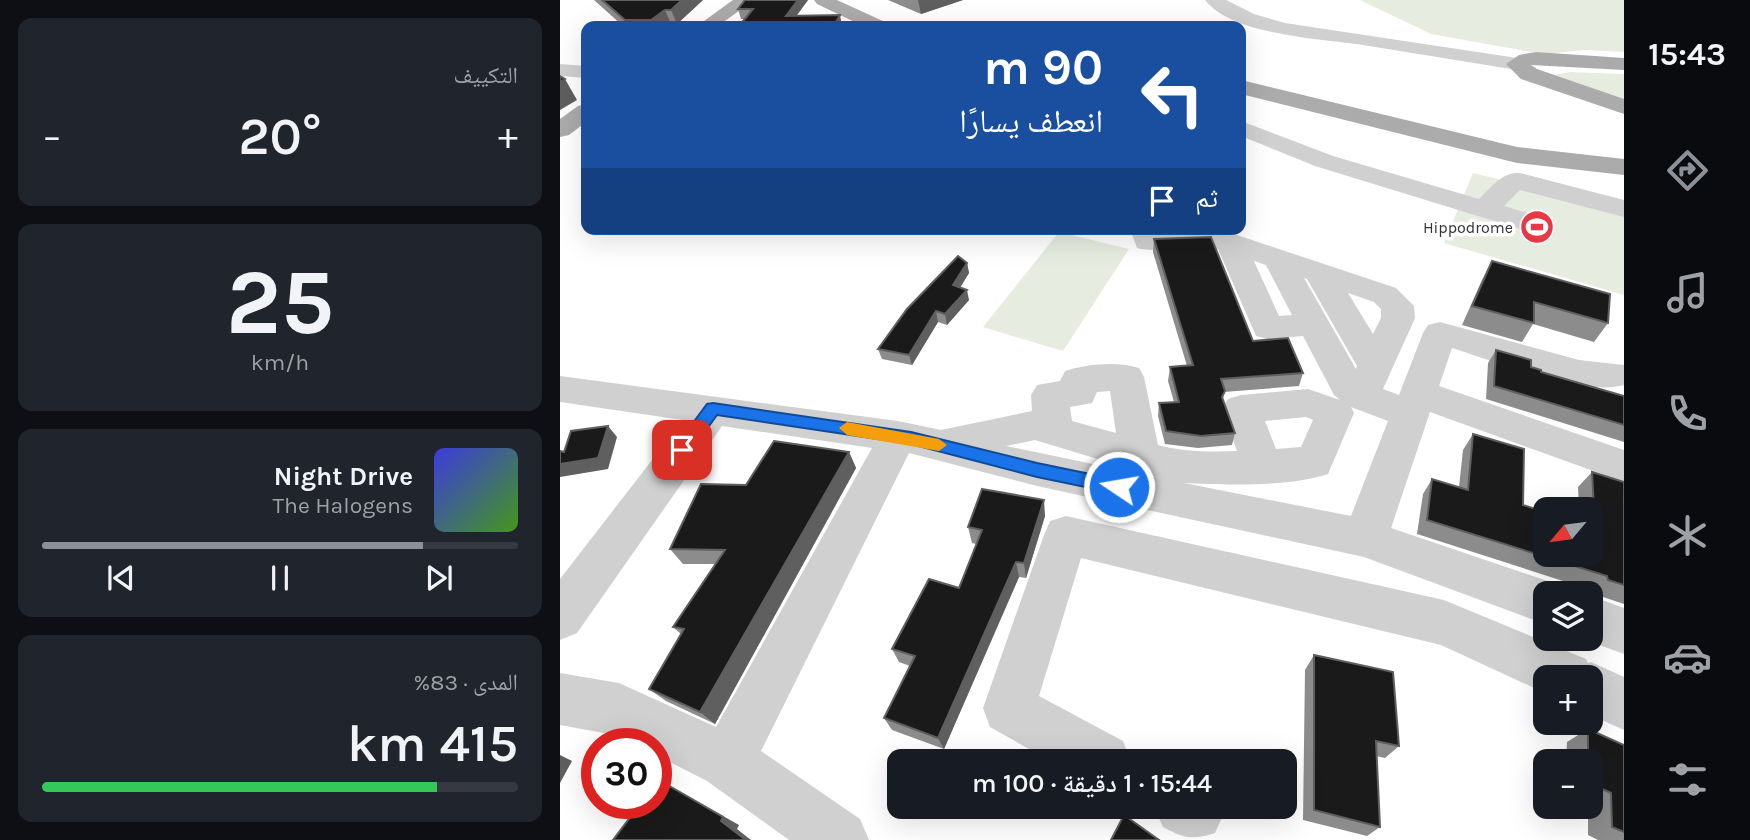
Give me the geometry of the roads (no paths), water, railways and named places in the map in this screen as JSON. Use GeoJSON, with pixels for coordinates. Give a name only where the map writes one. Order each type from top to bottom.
{"type":"FeatureCollection","features":[{"type":"Feature","properties":{"kind":"main road"},"geometry":{"type":"LineString","coordinates":[[714,21],[745,0]]}},
{"type":"Feature","properties":{"kind":"main road"},"geometry":{"type":"LineString","coordinates":[[823,0],[867,21]]}},
{"type":"Feature","properties":{"kind":"main road"},"geometry":{"type":"LineString","coordinates":[[1624,64],[1536,58],[1517,64],[1529,74],[1624,107]]}},
{"type":"Feature","properties":{"kind":"main road"},"geometry":{"type":"LineString","coordinates":[[1246,89],[1517,155],[1624,167]]}},
{"type":"Feature","properties":{"kind":"main road"},"geometry":{"type":"LineString","coordinates":[[560,130],[581,115]]}},
{"type":"Feature","properties":{"kind":"street"},"geometry":{"type":"LineString","coordinates":[[1214,0],[1224,8],[1241,15],[1286,27],[1517,64]]}},
{"type":"Feature","properties":{"kind":"street"},"geometry":{"type":"LineString","coordinates":[[560,70],[581,72]]}},
{"type":"Feature","properties":{"kind":"street"},"geometry":{"type":"LineString","coordinates":[[1246,130],[1324,161],[1539,226]]}},
{"type":"Feature","properties":{"kind":"street"},"geometry":{"type":"LineString","coordinates":[[1484,210],[1516,180],[1624,209]]}},
{"type":"Feature","properties":{"kind":"street"},"geometry":{"type":"LineString","coordinates":[[1146,235],[1148,242],[1211,236],[1385,295],[1398,306],[1398,318],[1361,396]]}},
{"type":"Feature","properties":{"kind":"street"},"geometry":{"type":"LineString","coordinates":[[1211,236],[1268,328],[1312,324]]}},
{"type":"Feature","properties":{"kind":"street"},"geometry":{"type":"LineString","coordinates":[[1278,260],[1347,386],[1361,396],[1413,403],[1624,466]]}},
{"type":"Feature","properties":{"kind":"street"},"geometry":{"type":"LineString","coordinates":[[1320,274],[1375,366]]}},
{"type":"Feature","properties":{"kind":"street"},"geometry":{"type":"LineString","coordinates":[[1365,538],[1440,333],[1579,373],[1615,375]]}},
{"type":"Feature","properties":{"kind":"street"},"geometry":{"type":"LineString","coordinates":[[1053,428],[1051,395],[1079,393],[1078,380],[1126,377],[1140,456]]}},
{"type":"Feature","properties":{"kind":"street"},"geometry":{"type":"LineString","coordinates":[[560,389],[713,409],[919,441],[1037,470],[1365,538],[1533,598]]}},
{"type":"Feature","properties":{"kind":"street"},"geometry":{"type":"LineString","coordinates":[[560,617],[713,409]]}},
{"type":"Feature","properties":{"kind":"street"},"geometry":{"type":"LineString","coordinates":[[919,441],[1035,425],[1053,428],[1174,466],[1263,466]]}},
{"type":"Feature","properties":{"kind":"street"},"geometry":{"type":"LineString","coordinates":[[727,761],[919,441]]}},
{"type":"Feature","properties":{"kind":"street"},"geometry":{"type":"LineString","coordinates":[[1082,749],[1009,708],[1066,535],[1444,624],[1543,665]]}},
{"type":"Feature","properties":{"kind":"street"},"geometry":{"type":"LineString","coordinates":[[1603,623],[1624,631]]}},
{"type":"Feature","properties":{"kind":"street"},"geometry":{"type":"LineString","coordinates":[[1603,694],[1624,704]]}},
{"type":"Feature","properties":{"kind":"street"},"geometry":{"type":"LineString","coordinates":[[560,699],[619,709],[727,761],[839,840]]}},
{"type":"Feature","properties":{"kind":"place","name":"Hippodrome"},"geometry":{"type":"Point","coordinates":[1537,227]}}]}
